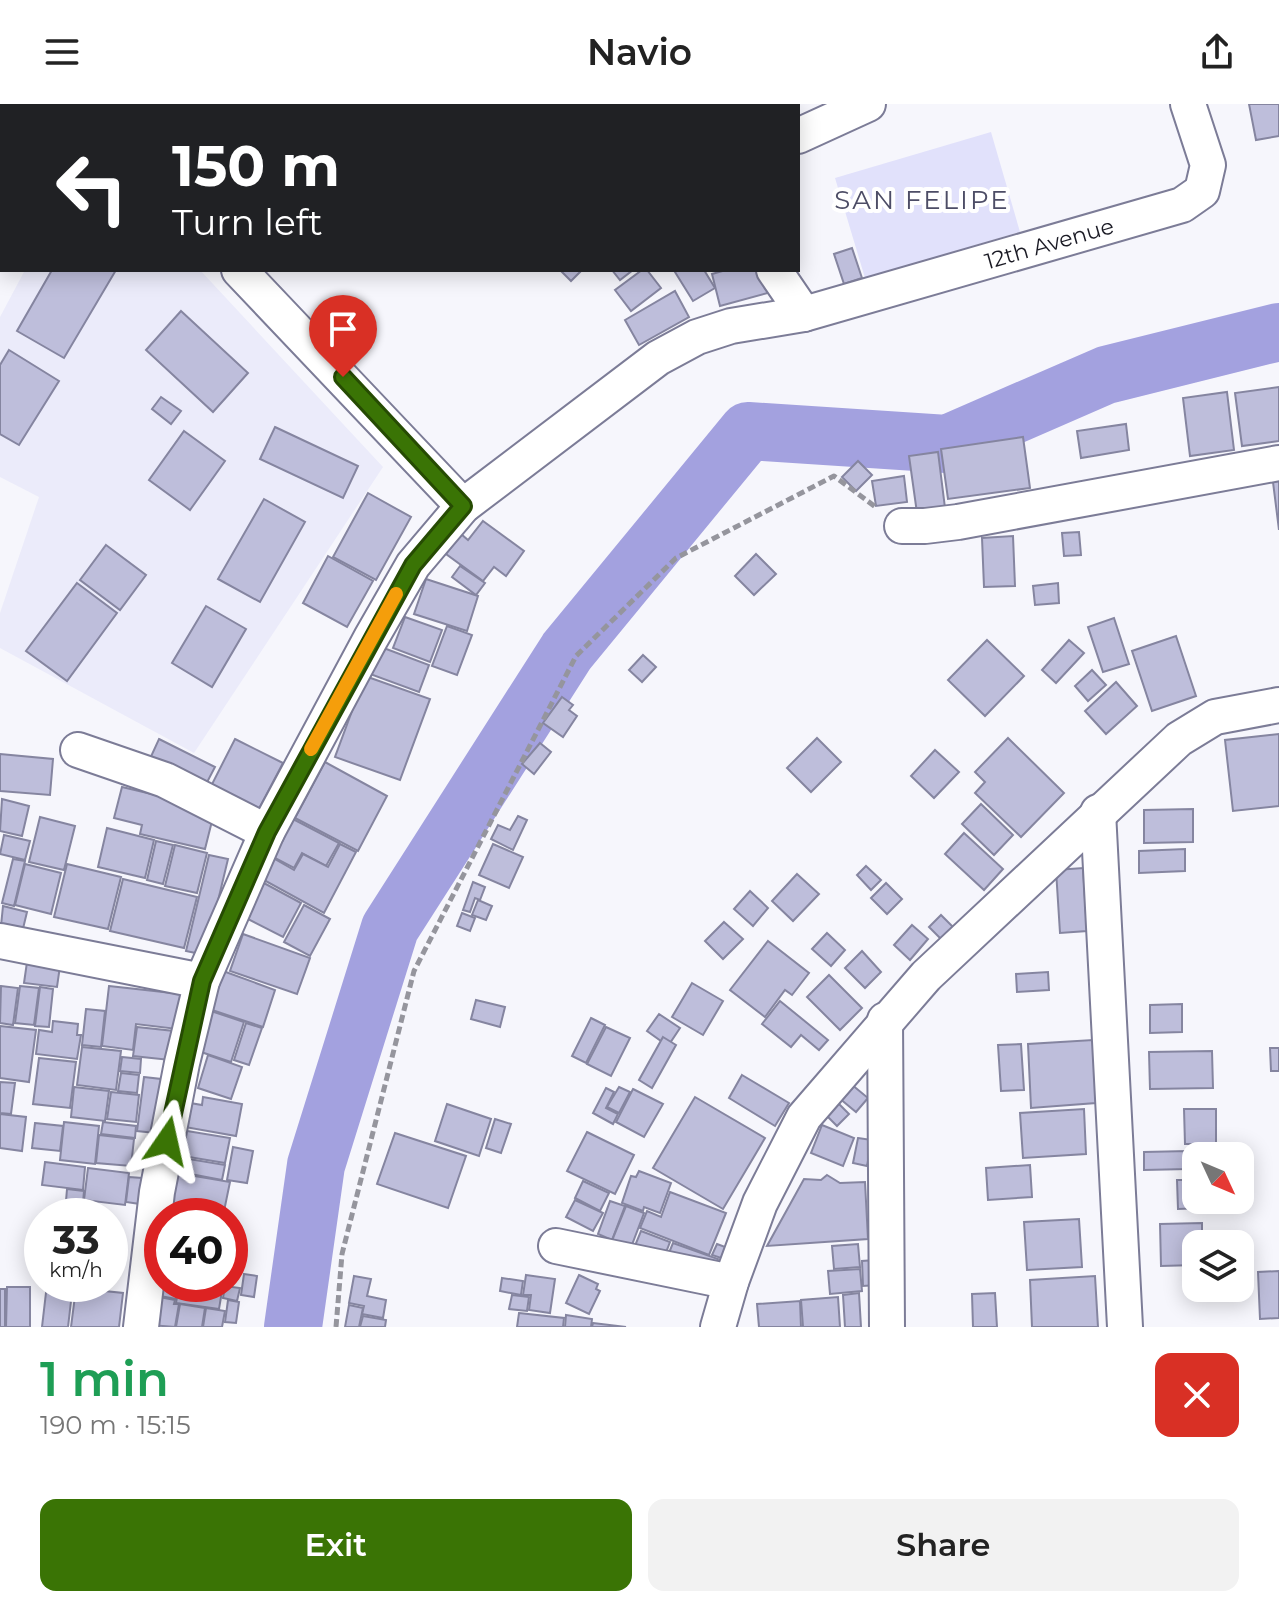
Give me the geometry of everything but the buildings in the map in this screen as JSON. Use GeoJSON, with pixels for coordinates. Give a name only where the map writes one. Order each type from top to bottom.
{"type":"FeatureCollection","features":[{"type":"Feature","properties":{"kind":"street"},"geometry":{"type":"LineString","coordinates":[[800,135],[868,104]]}},
{"type":"Feature","properties":{"kind":"street","name":"12th Avenue"},"geometry":{"type":"LineString","coordinates":[[141,1327],[157,1192],[182,1063],[202,981],[267,832],[413,565],[467,502],[658,358],[697,337],[731,326],[804,314],[1182,205],[1202,191],[1208,165],[1188,104]]}},
{"type":"Feature","properties":{"kind":"street"},"geometry":{"type":"LineString","coordinates":[[241,272],[467,502]]}},
{"type":"Feature","properties":{"kind":"street"},"geometry":{"type":"LineString","coordinates":[[775,272],[804,314]]}},
{"type":"Feature","properties":{"kind":"street"},"geometry":{"type":"LineString","coordinates":[[902,526],[958,522],[1279,463]]}},
{"type":"Feature","properties":{"kind":"street"},"geometry":{"type":"LineString","coordinates":[[718,1327],[760,1203],[804,1117],[885,1020],[926,976],[1179,739],[1215,717],[1279,705]]}},
{"type":"Feature","properties":{"kind":"street"},"geometry":{"type":"LineString","coordinates":[[78,750],[165,780],[267,832]]}},
{"type":"Feature","properties":{"kind":"street"},"geometry":{"type":"LineString","coordinates":[[1098,812],[1125,1327]]}},
{"type":"Feature","properties":{"kind":"street"},"geometry":{"type":"LineString","coordinates":[[0,941],[202,981]]}},
{"type":"Feature","properties":{"kind":"street"},"geometry":{"type":"LineString","coordinates":[[885,1020],[887,1327]]}},
{"type":"Feature","properties":{"kind":"street"},"geometry":{"type":"LineString","coordinates":[[556,1246],[731,1282]]}},
{"type":"Feature","properties":{"kind":"path"},"geometry":{"type":"LineString","coordinates":[[336,1327],[342,1254],[414,971],[576,656],[676,558],[834,476],[902,526]]}},
{"type":"Feature","properties":{"kind":"shaded area"},"geometry":{"type":"Polygon","coordinates":[[[991,132],[1020,232],[865,278],[835,178],[991,132]]]}},
{"type":"Feature","properties":{"kind":"shaded area"},"geometry":{"type":"Polygon","coordinates":[[[24,272],[202,272],[383,467],[194,753],[0,648],[0,613],[39,497],[0,477],[0,317],[24,272]]]}},
{"type":"Feature","properties":{"kind":"waterway"},"geometry":{"type":"LineString","coordinates":[[293,1327],[316,1165],[390,928],[567,651],[748,431],[947,444],[1106,375],[1279,332]]}},
{"type":"Feature","properties":{"kind":"slow traffic"},"geometry":{"type":"LineString","coordinates":[[311,749],[396,594]]}},
{"type":"Feature","properties":{"kind":"district","name":"SAN FELIPE"},"geometry":{"type":"Point","coordinates":[922,200]}},
{"type":"Feature","properties":{"kind":"route"},"geometry":{"type":"LineString","coordinates":[[167,1141],[202,981],[267,832],[413,565],[463,506],[343,377]]}}]}
